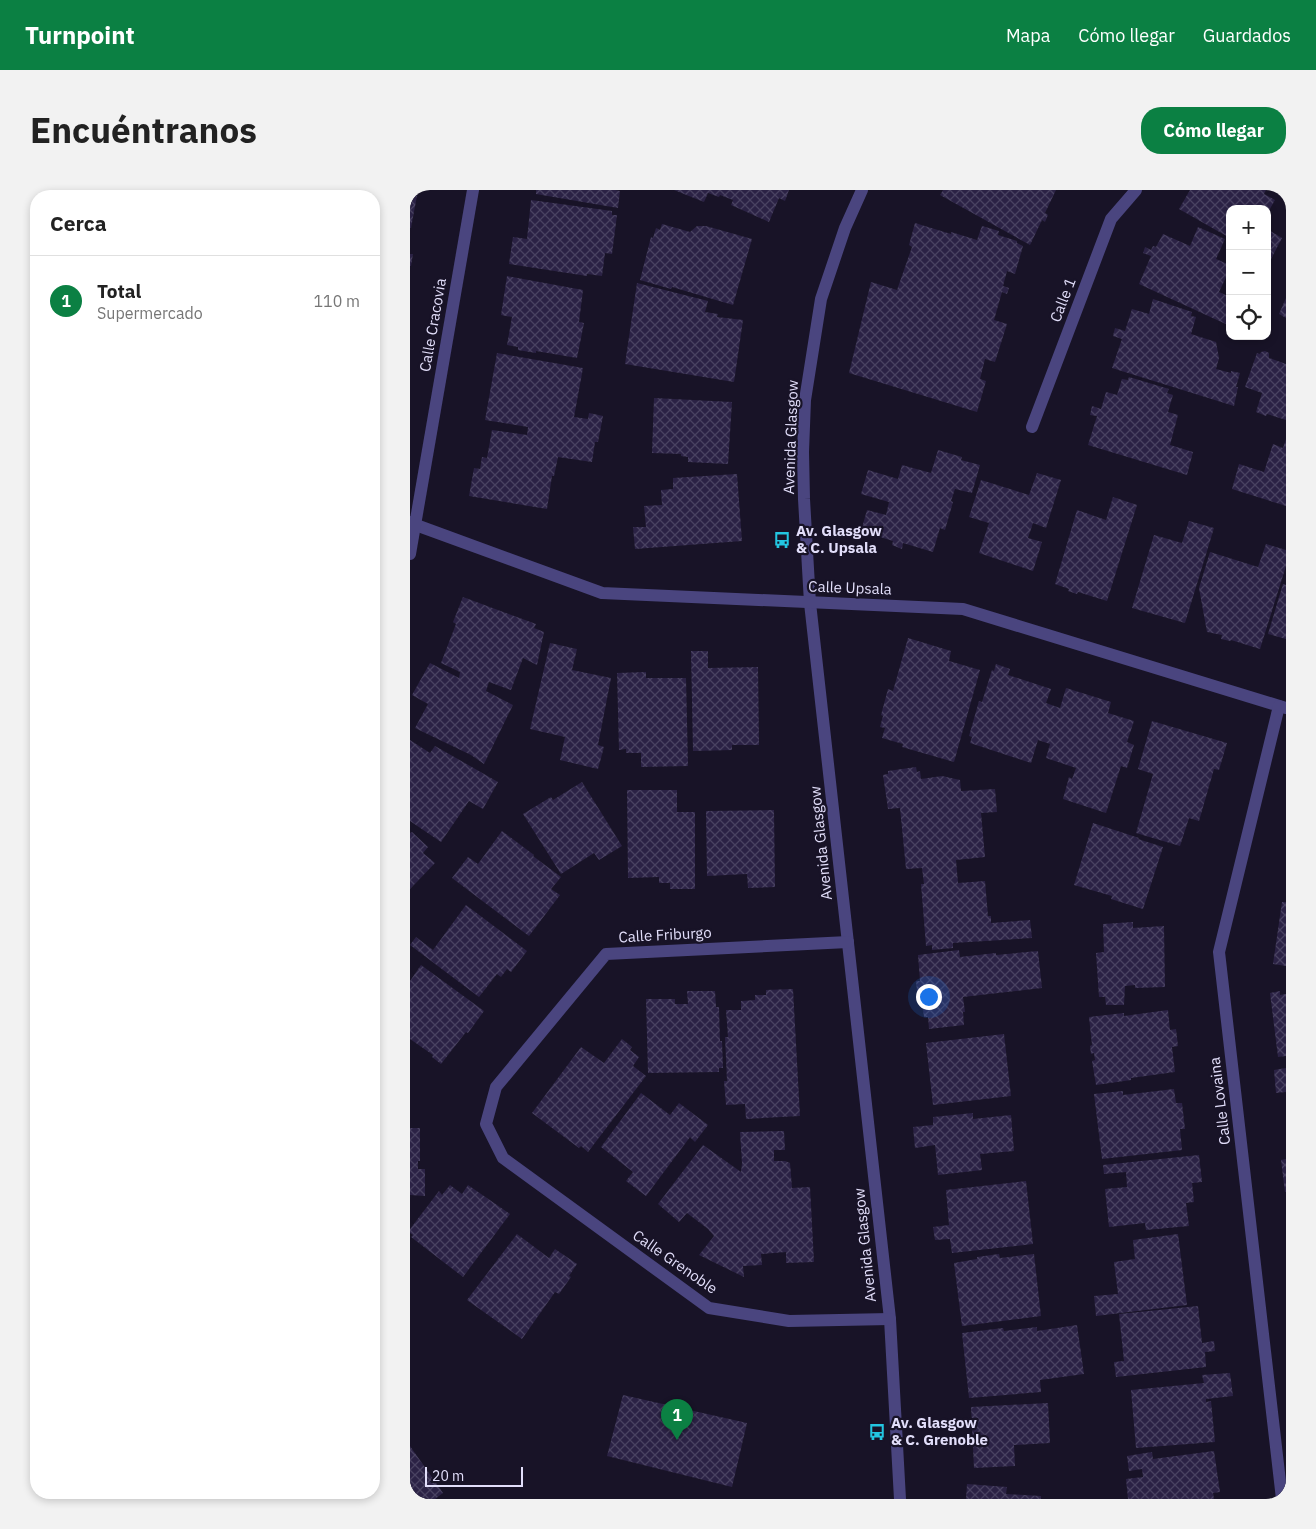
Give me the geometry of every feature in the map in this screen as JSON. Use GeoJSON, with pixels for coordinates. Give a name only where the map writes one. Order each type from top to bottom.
{"type":"FeatureCollection","features":[{"type":"Feature","properties":{"kind":"street","name":"Calle Cracovia"},"geometry":{"type":"LineString","coordinates":[[410,554],[413,524],[473,190]]}},
{"type":"Feature","properties":{"kind":"street","name":"Avenida Glasgow"},"geometry":{"type":"LineString","coordinates":[[862,190],[845,228],[821,299],[805,400],[804,489],[810,603],[890,1319],[900,1499]]}},
{"type":"Feature","properties":{"kind":"street","name":"Calle 1"},"geometry":{"type":"LineString","coordinates":[[1032,427],[1111,219],[1136,190]]}},
{"type":"Feature","properties":{"kind":"street","name":"Calle Upsala"},"geometry":{"type":"LineString","coordinates":[[413,524],[602,592],[963,609],[1283,707]]}},
{"type":"Feature","properties":{"kind":"street","name":"Calle Lovaina"},"geometry":{"type":"LineString","coordinates":[[1282,1499],[1219,952],[1283,707]]}},
{"type":"Feature","properties":{"kind":"street","name":"Calle Friburgo"},"geometry":{"type":"LineString","coordinates":[[487,1126],[496,1087],[606,954],[848,942]]}},
{"type":"Feature","properties":{"kind":"street","name":"Calle Grenoble"},"geometry":{"type":"LineString","coordinates":[[487,1126],[503,1158],[708,1308],[789,1321],[890,1319]]}},
{"type":"Feature","properties":{"kind":"building"},"geometry":{"type":"Polygon","coordinates":[[[410,190],[418,190],[411,228],[410,228],[410,190]]]}},
{"type":"Feature","properties":{"kind":"building"},"geometry":{"type":"Polygon","coordinates":[[[536,190],[620,191],[618,208],[536,194],[536,190]]]}},
{"type":"Feature","properties":{"kind":"building"},"geometry":{"type":"Polygon","coordinates":[[[674,190],[789,190],[785,201],[779,198],[769,222],[731,205],[733,200],[720,195],[719,197],[708,193],[704,202],[674,190]]]}},
{"type":"Feature","properties":{"kind":"building"},"geometry":{"type":"Polygon","coordinates":[[[943,190],[1056,190],[1045,213],[1048,215],[1045,222],[1042,220],[1030,245],[940,195],[943,190]]]}},
{"type":"Feature","properties":{"kind":"building"},"geometry":{"type":"Polygon","coordinates":[[[1190,190],[1266,190],[1264,194],[1275,200],[1271,207],[1271,205],[1226,205],[1226,236],[1179,209],[1190,190]]]}},
{"type":"Feature","properties":{"kind":"building"},"geometry":{"type":"Polygon","coordinates":[[[531,200],[612,211],[612,215],[617,215],[612,254],[605,253],[602,276],[587,274],[587,276],[509,264],[513,237],[527,239],[531,200]]]}},
{"type":"Feature","properties":{"kind":"building"},"geometry":{"type":"Polygon","coordinates":[[[915,223],[977,240],[982,226],[999,231],[998,235],[1017,241],[1017,243],[1023,246],[1015,274],[1007,271],[1003,286],[1009,288],[1007,294],[1002,292],[994,320],[1007,324],[995,362],[985,359],[980,379],[986,381],[977,412],[849,373],[871,282],[897,290],[912,247],[909,245],[915,223]]]}},
{"type":"Feature","properties":{"kind":"building"},"geometry":{"type":"Polygon","coordinates":[[[662,224],[690,232],[697,226],[706,226],[752,239],[733,305],[672,287],[671,289],[640,280],[651,237],[653,238],[656,228],[660,230],[662,224]]]}},
{"type":"Feature","properties":{"kind":"building"},"geometry":{"type":"Polygon","coordinates":[[[1198,227],[1225,239],[1216,259],[1226,263],[1226,277],[1219,292],[1226,295],[1226,324],[1139,284],[1151,256],[1143,253],[1145,247],[1151,250],[1153,246],[1156,247],[1163,234],[1190,246],[1198,227]]]}},
{"type":"Feature","properties":{"kind":"building"},"geometry":{"type":"Polygon","coordinates":[[[1271,231],[1282,238],[1271,259],[1271,231]]]}},
{"type":"Feature","properties":{"kind":"building"},"geometry":{"type":"Polygon","coordinates":[[[410,254],[413,254],[411,266],[410,266],[410,254]]]}},
{"type":"Feature","properties":{"kind":"building"},"geometry":{"type":"Polygon","coordinates":[[[507,276],[583,290],[579,322],[584,323],[577,358],[518,350],[518,347],[507,345],[512,317],[501,315],[507,276]]]}},
{"type":"Feature","properties":{"kind":"building"},"geometry":{"type":"Polygon","coordinates":[[[637,283],[708,301],[705,312],[718,314],[717,317],[743,320],[734,382],[625,364],[637,283]]]}},
{"type":"Feature","properties":{"kind":"building"},"geometry":{"type":"Polygon","coordinates":[[[1286,298],[1286,318],[1279,314],[1286,298]]]}},
{"type":"Feature","properties":{"kind":"building"},"geometry":{"type":"Polygon","coordinates":[[[1153,299],[1192,312],[1191,316],[1196,317],[1191,334],[1216,342],[1219,358],[1216,369],[1240,373],[1234,406],[1112,368],[1122,339],[1113,336],[1115,328],[1125,331],[1132,309],[1149,314],[1153,299]]]}},
{"type":"Feature","properties":{"kind":"building"},"geometry":{"type":"Polygon","coordinates":[[[1265,351],[1269,353],[1269,358],[1286,364],[1286,420],[1256,412],[1262,393],[1245,387],[1257,353],[1260,354],[1265,351]]]}},
{"type":"Feature","properties":{"kind":"building"},"geometry":{"type":"Polygon","coordinates":[[[497,353],[583,368],[574,417],[588,419],[589,413],[603,416],[598,442],[595,442],[592,462],[558,457],[554,476],[552,476],[547,509],[469,496],[474,468],[480,469],[482,457],[487,458],[492,430],[527,435],[528,427],[485,420],[497,353]]]}},
{"type":"Feature","properties":{"kind":"building"},"geometry":{"type":"Polygon","coordinates":[[[1129,377],[1169,389],[1167,393],[1173,395],[1168,412],[1178,415],[1170,445],[1193,452],[1187,475],[1088,445],[1097,416],[1090,415],[1092,406],[1101,409],[1106,392],[1117,395],[1122,379],[1128,380],[1129,377]]]}},
{"type":"Feature","properties":{"kind":"building"},"geometry":{"type":"Polygon","coordinates":[[[654,398],[732,402],[728,464],[688,462],[688,457],[681,456],[681,454],[652,453],[654,398]]]}},
{"type":"Feature","properties":{"kind":"building"},"geometry":{"type":"Polygon","coordinates":[[[1286,439],[1286,506],[1232,489],[1239,464],[1264,472],[1273,444],[1283,448],[1286,439]]]}},
{"type":"Feature","properties":{"kind":"building"},"geometry":{"type":"Polygon","coordinates":[[[938,450],[962,457],[961,460],[980,465],[972,493],[955,489],[945,530],[940,528],[933,552],[903,543],[902,549],[892,545],[893,541],[861,531],[867,510],[886,515],[889,502],[861,494],[868,470],[898,479],[902,465],[931,473],[938,450]]]}},
{"type":"Feature","properties":{"kind":"building"},"geometry":{"type":"Polygon","coordinates":[[[1037,473],[1061,480],[1046,528],[1033,523],[1028,538],[1042,542],[1033,571],[979,553],[989,523],[969,517],[981,480],[1029,495],[1037,473]]]}},
{"type":"Feature","properties":{"kind":"building"},"geometry":{"type":"Polygon","coordinates":[[[737,474],[742,541],[635,549],[633,527],[646,527],[644,506],[662,505],[661,490],[673,489],[673,478],[737,474]]]}},
{"type":"Feature","properties":{"kind":"building"},"geometry":{"type":"Polygon","coordinates":[[[1113,497],[1137,505],[1107,601],[1078,592],[1077,594],[1055,584],[1077,510],[1106,520],[1113,497]]]}},
{"type":"Feature","properties":{"kind":"building"},"geometry":{"type":"Polygon","coordinates":[[[1189,521],[1214,528],[1185,623],[1132,608],[1154,535],[1182,543],[1189,521]]]}},
{"type":"Feature","properties":{"kind":"building"},"geometry":{"type":"Polygon","coordinates":[[[1266,544],[1286,550],[1286,566],[1260,649],[1231,640],[1221,639],[1222,635],[1207,632],[1199,588],[1210,552],[1258,567],[1266,544]]]}},
{"type":"Feature","properties":{"kind":"building"},"geometry":{"type":"Polygon","coordinates":[[[1283,584],[1286,585],[1286,639],[1268,634],[1283,584]]]}},
{"type":"Feature","properties":{"kind":"building"},"geometry":{"type":"Polygon","coordinates":[[[463,597],[536,624],[534,628],[544,632],[537,665],[523,658],[511,690],[489,682],[486,691],[513,705],[484,764],[471,755],[415,728],[428,704],[412,695],[430,663],[459,678],[460,672],[441,663],[456,624],[453,622],[463,597]]]}},
{"type":"Feature","properties":{"kind":"building"},"geometry":{"type":"Polygon","coordinates":[[[908,638],[951,651],[949,661],[980,670],[954,762],[902,747],[903,744],[882,738],[885,728],[880,727],[883,716],[881,715],[888,689],[893,691],[908,638]]]}},
{"type":"Feature","properties":{"kind":"building"},"geometry":{"type":"Polygon","coordinates":[[[550,643],[577,649],[572,670],[611,678],[598,745],[604,747],[598,769],[560,760],[565,737],[530,729],[550,643]]]}},
{"type":"Feature","properties":{"kind":"building"},"geometry":{"type":"Polygon","coordinates":[[[691,651],[708,651],[708,668],[758,667],[759,745],[732,745],[732,750],[693,751],[691,651]]]}},
{"type":"Feature","properties":{"kind":"building"},"geometry":{"type":"Polygon","coordinates":[[[996,664],[1010,669],[1008,675],[1051,689],[1046,703],[1060,708],[1066,688],[1111,702],[1108,713],[1134,721],[1127,742],[1134,745],[1127,768],[1121,766],[1106,813],[1063,799],[1069,777],[1072,779],[1076,768],[1046,758],[1050,744],[1038,740],[1031,763],[970,743],[972,737],[969,736],[979,701],[982,702],[992,670],[994,671],[996,664]]]}},
{"type":"Feature","properties":{"kind":"building"},"geometry":{"type":"Polygon","coordinates":[[[646,672],[646,678],[686,678],[688,766],[641,767],[641,753],[626,753],[626,749],[619,750],[617,673],[646,672]]]}},
{"type":"Feature","properties":{"kind":"building"},"geometry":{"type":"Polygon","coordinates":[[[1152,721],[1227,743],[1219,770],[1214,769],[1199,821],[1189,818],[1180,846],[1136,833],[1153,774],[1138,769],[1152,721]]]}},
{"type":"Feature","properties":{"kind":"building"},"geometry":{"type":"Polygon","coordinates":[[[410,740],[430,753],[435,746],[498,782],[483,809],[469,801],[441,842],[410,821],[410,740]]]}},
{"type":"Feature","properties":{"kind":"building"},"geometry":{"type":"Polygon","coordinates":[[[916,767],[917,772],[920,771],[921,779],[942,776],[960,780],[961,791],[995,789],[997,812],[981,813],[985,857],[956,860],[958,883],[985,881],[988,916],[991,916],[991,923],[1030,920],[1032,938],[953,943],[953,948],[932,950],[932,945],[926,946],[921,884],[924,884],[922,868],[906,869],[900,808],[888,809],[883,775],[888,774],[888,771],[916,767]]]}},
{"type":"Feature","properties":{"kind":"building"},"geometry":{"type":"Polygon","coordinates":[[[582,782],[622,846],[599,860],[594,853],[561,874],[523,814],[551,797],[553,800],[582,782]]]}},
{"type":"Feature","properties":{"kind":"building"},"geometry":{"type":"Polygon","coordinates":[[[627,790],[677,790],[677,812],[695,812],[695,889],[670,889],[670,883],[659,883],[659,877],[628,878],[627,790]]]}},
{"type":"Feature","properties":{"kind":"building"},"geometry":{"type":"Polygon","coordinates":[[[774,810],[775,887],[748,888],[747,874],[707,876],[706,811],[774,810]]]}},
{"type":"Feature","properties":{"kind":"building"},"geometry":{"type":"Polygon","coordinates":[[[1093,823],[1163,847],[1143,909],[1111,899],[1112,896],[1074,885],[1093,823]]]}},
{"type":"Feature","properties":{"kind":"building"},"geometry":{"type":"Polygon","coordinates":[[[502,831],[561,877],[551,889],[560,895],[529,936],[452,878],[468,857],[478,864],[502,831]]]}},
{"type":"Feature","properties":{"kind":"building"},"geometry":{"type":"Polygon","coordinates":[[[412,832],[428,847],[423,853],[435,863],[410,889],[410,833],[412,832]]]}},
{"type":"Feature","properties":{"kind":"building"},"geometry":{"type":"Polygon","coordinates":[[[1282,902],[1286,902],[1286,966],[1273,964],[1282,902]]]}},
{"type":"Feature","properties":{"kind":"building"},"geometry":{"type":"Polygon","coordinates":[[[466,905],[527,951],[511,972],[507,969],[501,977],[497,974],[479,997],[410,945],[416,937],[433,950],[466,905]]]}},
{"type":"Feature","properties":{"kind":"building"},"geometry":{"type":"Polygon","coordinates":[[[1133,922],[1133,928],[1164,926],[1165,987],[1135,988],[1135,985],[1125,986],[1124,1005],[1106,1005],[1105,997],[1099,997],[1096,953],[1104,952],[1103,924],[1133,922]]]}},
{"type":"Feature","properties":{"kind":"building"},"geometry":{"type":"Polygon","coordinates":[[[959,950],[960,957],[1038,951],[1042,988],[963,997],[964,1025],[929,1029],[928,1017],[924,1017],[922,1002],[918,1002],[916,981],[920,981],[918,955],[959,950]]]}},
{"type":"Feature","properties":{"kind":"building"},"geometry":{"type":"Polygon","coordinates":[[[421,965],[484,1011],[441,1064],[432,1057],[433,1055],[410,1039],[410,981],[421,965]]]}},
{"type":"Feature","properties":{"kind":"building"},"geometry":{"type":"Polygon","coordinates":[[[793,989],[800,1116],[746,1119],[745,1104],[726,1105],[724,1081],[727,1081],[725,1037],[728,1037],[726,1010],[741,1010],[741,1001],[755,1000],[755,995],[766,995],[766,990],[793,989]]]}},
{"type":"Feature","properties":{"kind":"building"},"geometry":{"type":"Polygon","coordinates":[[[687,991],[715,991],[716,1007],[719,1007],[723,1068],[719,1068],[719,1072],[648,1073],[646,999],[675,999],[675,1004],[688,1004],[687,991]]]}},
{"type":"Feature","properties":{"kind":"building"},"geometry":{"type":"Polygon","coordinates":[[[1280,991],[1280,995],[1286,994],[1286,1056],[1278,1057],[1270,993],[1280,991]]]}},
{"type":"Feature","properties":{"kind":"building"},"geometry":{"type":"Polygon","coordinates":[[[1168,1010],[1170,1030],[1176,1029],[1178,1046],[1172,1047],[1175,1072],[1096,1085],[1092,1061],[1095,1060],[1094,1053],[1091,1054],[1090,1046],[1092,1045],[1089,1017],[1124,1013],[1124,1016],[1168,1010]]]}},
{"type":"Feature","properties":{"kind":"building"},"geometry":{"type":"Polygon","coordinates":[[[1004,1034],[1011,1096],[933,1105],[926,1043],[1004,1034]]]}},
{"type":"Feature","properties":{"kind":"building"},"geometry":{"type":"Polygon","coordinates":[[[622,1039],[632,1047],[630,1050],[639,1057],[633,1066],[646,1076],[588,1152],[581,1146],[579,1148],[532,1113],[581,1047],[604,1063],[622,1039]]]}},
{"type":"Feature","properties":{"kind":"building"},"geometry":{"type":"Polygon","coordinates":[[[1286,1068],[1286,1092],[1276,1093],[1274,1070],[1286,1068]]]}},
{"type":"Feature","properties":{"kind":"building"},"geometry":{"type":"Polygon","coordinates":[[[1174,1089],[1176,1103],[1182,1103],[1185,1129],[1180,1129],[1182,1150],[1102,1159],[1094,1094],[1123,1091],[1123,1095],[1174,1089]]]}},
{"type":"Feature","properties":{"kind":"building"},"geometry":{"type":"Polygon","coordinates":[[[641,1093],[670,1115],[679,1103],[708,1125],[695,1142],[690,1137],[646,1196],[626,1181],[633,1172],[601,1147],[641,1093]]]}},
{"type":"Feature","properties":{"kind":"building"},"geometry":{"type":"Polygon","coordinates":[[[973,1113],[973,1119],[1011,1115],[1014,1151],[980,1154],[982,1170],[938,1175],[935,1145],[915,1148],[913,1127],[933,1125],[933,1117],[973,1113]]]}},
{"type":"Feature","properties":{"kind":"building"},"geometry":{"type":"Polygon","coordinates":[[[410,1128],[420,1128],[420,1161],[418,1161],[418,1169],[425,1169],[425,1196],[410,1195],[410,1128]]]}},
{"type":"Feature","properties":{"kind":"building"},"geometry":{"type":"Polygon","coordinates":[[[784,1131],[785,1150],[774,1150],[774,1161],[790,1163],[792,1188],[810,1187],[814,1262],[786,1263],[786,1252],[761,1254],[762,1265],[743,1266],[744,1277],[699,1255],[714,1236],[708,1229],[687,1213],[679,1222],[658,1204],[703,1145],[741,1172],[740,1132],[784,1131]]]}},
{"type":"Feature","properties":{"kind":"building"},"geometry":{"type":"Polygon","coordinates":[[[1199,1155],[1202,1182],[1192,1183],[1194,1202],[1186,1203],[1189,1226],[1146,1230],[1145,1223],[1109,1227],[1105,1189],[1127,1187],[1126,1172],[1104,1174],[1103,1165],[1199,1155]]]}},
{"type":"Feature","properties":{"kind":"building"},"geometry":{"type":"Polygon","coordinates":[[[1286,1159],[1286,1192],[1285,1192],[1281,1160],[1286,1159]]]}},
{"type":"Feature","properties":{"kind":"building"},"geometry":{"type":"Polygon","coordinates":[[[1026,1181],[1033,1244],[952,1253],[950,1239],[935,1240],[933,1227],[949,1225],[946,1190],[1026,1181]]]}},
{"type":"Feature","properties":{"kind":"building"},"geometry":{"type":"Polygon","coordinates":[[[450,1185],[462,1194],[468,1185],[510,1214],[463,1277],[411,1237],[413,1235],[410,1233],[410,1229],[439,1191],[442,1195],[450,1185]]]}},
{"type":"Feature","properties":{"kind":"building"},"geometry":{"type":"Polygon","coordinates":[[[517,1234],[549,1258],[555,1249],[577,1264],[569,1276],[571,1277],[559,1294],[555,1292],[522,1339],[467,1300],[517,1234]]]}},
{"type":"Feature","properties":{"kind":"building"},"geometry":{"type":"Polygon","coordinates":[[[1178,1234],[1187,1305],[1096,1316],[1094,1296],[1118,1294],[1114,1262],[1135,1259],[1133,1240],[1178,1234]]]}},
{"type":"Feature","properties":{"kind":"building"},"geometry":{"type":"Polygon","coordinates":[[[999,1254],[1000,1258],[1034,1254],[1041,1316],[962,1326],[954,1263],[999,1254]]]}},
{"type":"Feature","properties":{"kind":"building"},"geometry":{"type":"Polygon","coordinates":[[[1198,1306],[1202,1343],[1214,1341],[1215,1351],[1205,1352],[1206,1367],[1116,1377],[1114,1362],[1124,1361],[1119,1314],[1198,1306]]]}},
{"type":"Feature","properties":{"kind":"building"},"geometry":{"type":"Polygon","coordinates":[[[1077,1325],[1084,1374],[1040,1380],[1041,1392],[969,1398],[962,1333],[1003,1328],[1004,1331],[1037,1327],[1037,1331],[1077,1325]]]}},
{"type":"Feature","properties":{"kind":"building"},"geometry":{"type":"Polygon","coordinates":[[[1230,1373],[1233,1396],[1206,1399],[1206,1402],[1211,1401],[1215,1442],[1136,1448],[1131,1390],[1204,1383],[1202,1375],[1230,1373]]]}},
{"type":"Feature","properties":{"kind":"building"},"geometry":{"type":"Polygon","coordinates":[[[623,1395],[747,1423],[732,1487],[607,1456],[623,1395]]]}},
{"type":"Feature","properties":{"kind":"building"},"geometry":{"type":"Polygon","coordinates":[[[1048,1403],[1050,1443],[1014,1445],[1015,1466],[974,1468],[971,1407],[1048,1403]]]}},
{"type":"Feature","properties":{"kind":"building"},"geometry":{"type":"Polygon","coordinates":[[[410,1446],[443,1493],[435,1499],[410,1499],[410,1446]]]}},
{"type":"Feature","properties":{"kind":"building"},"geometry":{"type":"Polygon","coordinates":[[[1214,1451],[1220,1492],[1213,1493],[1214,1499],[1128,1499],[1126,1479],[1143,1477],[1142,1469],[1129,1471],[1127,1456],[1152,1452],[1153,1459],[1214,1451]]]}},
{"type":"Feature","properties":{"kind":"building"},"geometry":{"type":"Polygon","coordinates":[[[967,1484],[1007,1487],[1006,1494],[1041,1496],[1041,1499],[966,1499],[967,1484]]]}},
{"type":"Feature","properties":{"kind":"place","name":"Av. Glasgow & C. Upsala"},"geometry":{"type":"Point","coordinates":[782,540]}},
{"type":"Feature","properties":{"kind":"place","name":"Av. Glasgow & C. Grenoble"},"geometry":{"type":"Point","coordinates":[877,1432]}},
{"type":"Feature","properties":{"kind":"place","name":"Total"},"geometry":{"type":"Point","coordinates":[677,1440]}}]}
